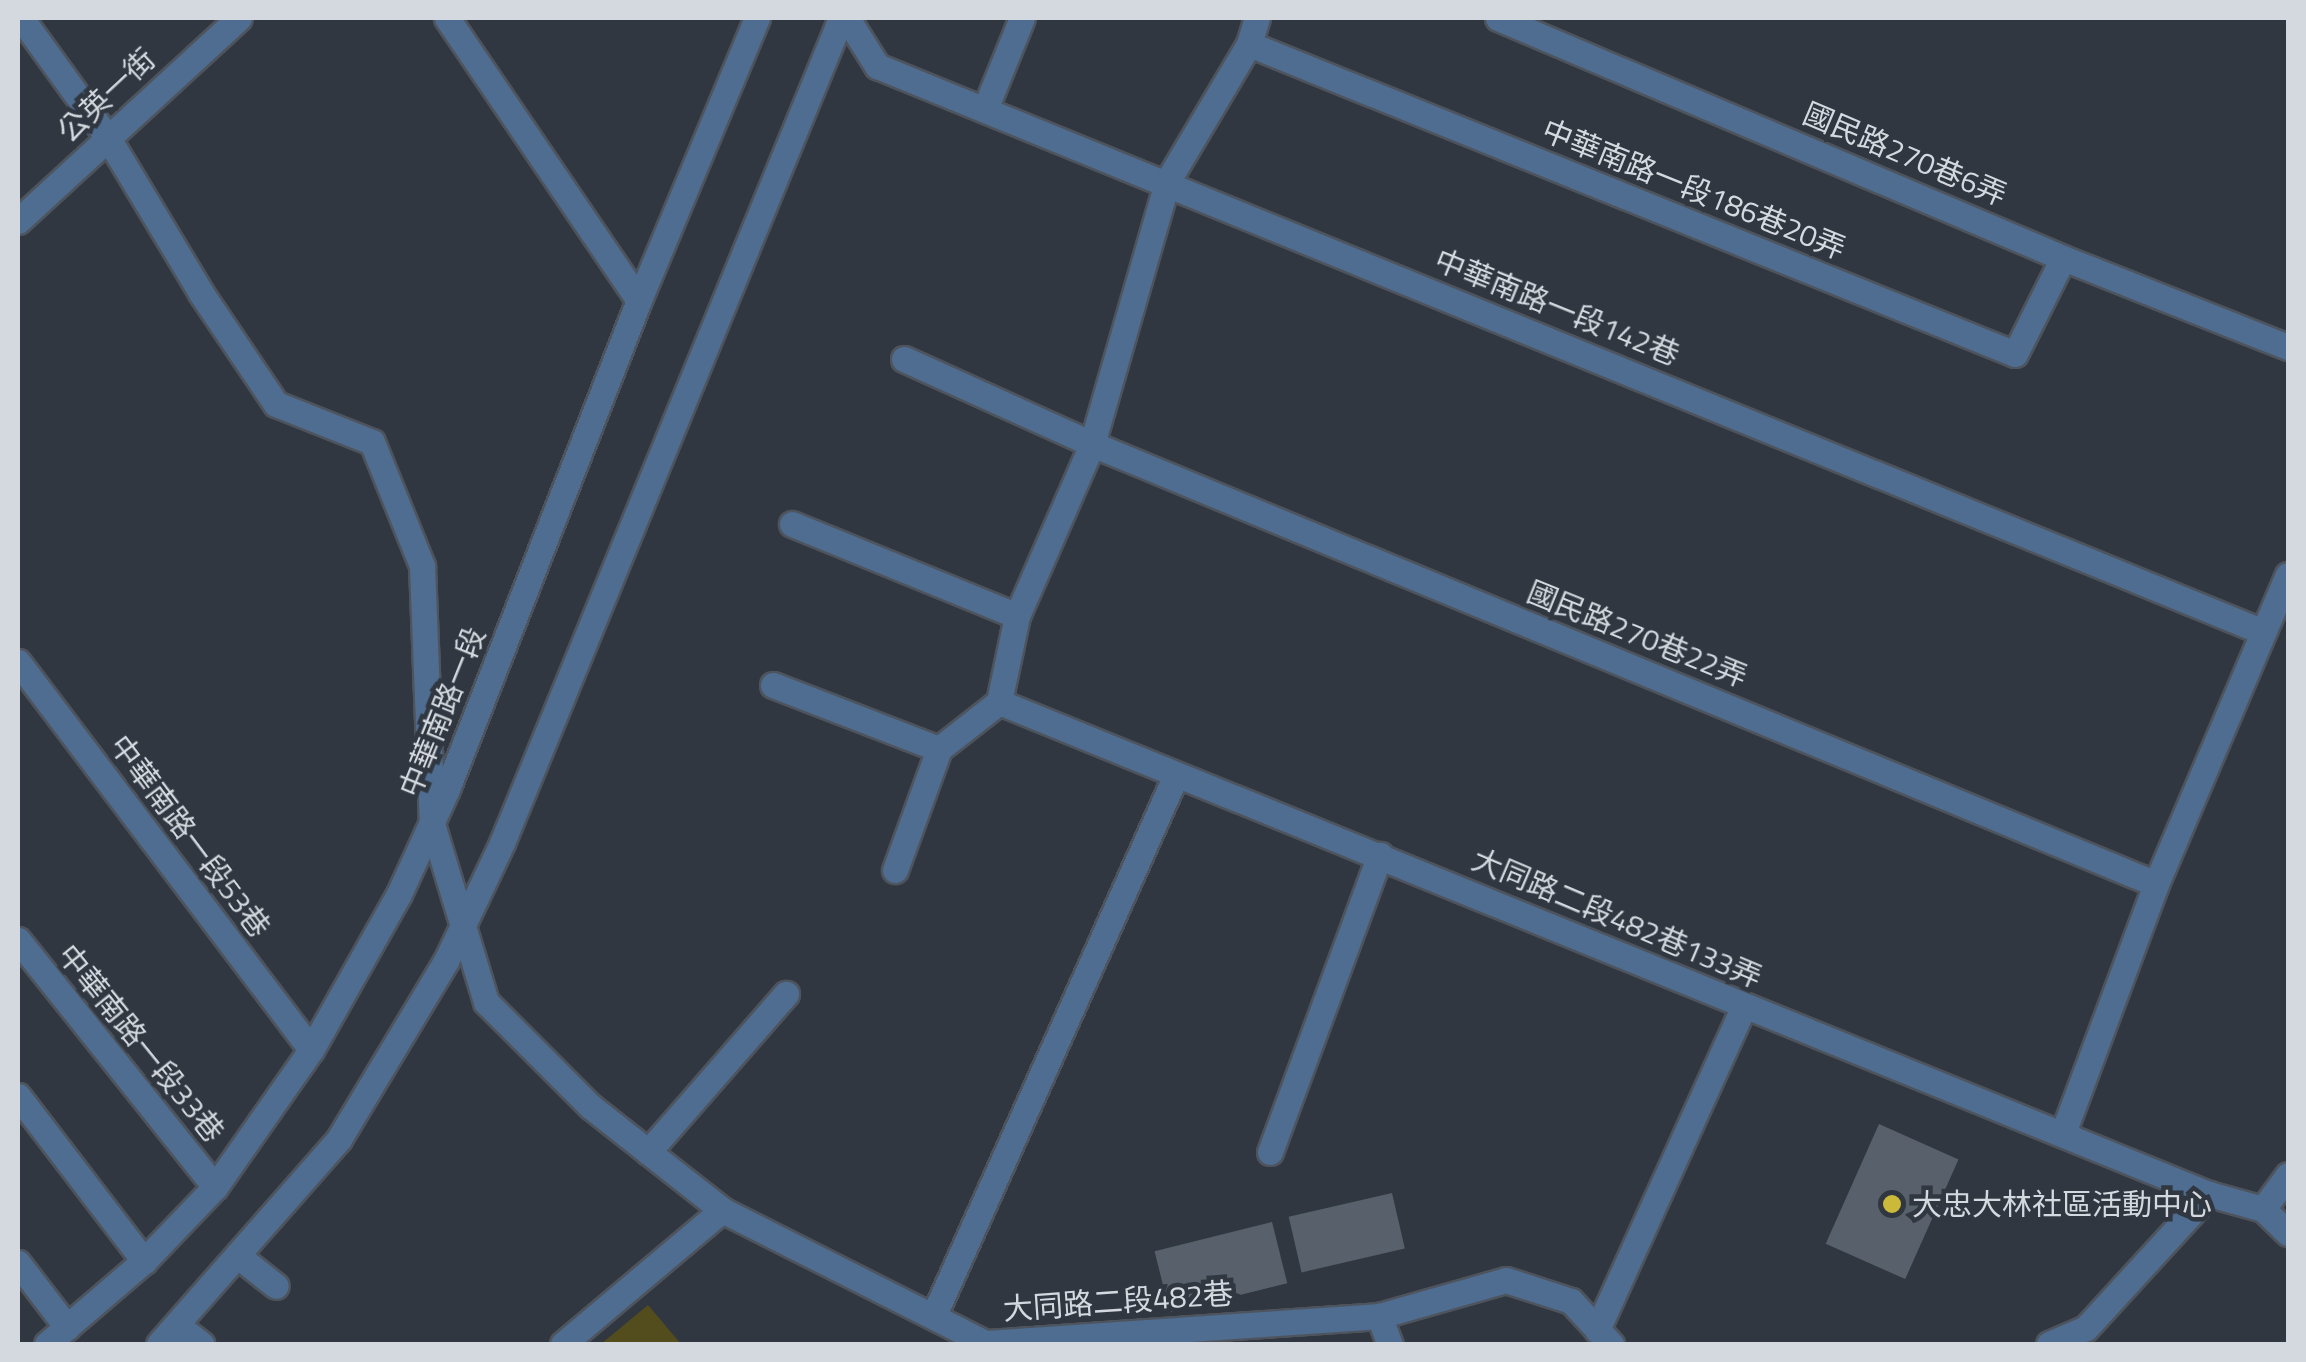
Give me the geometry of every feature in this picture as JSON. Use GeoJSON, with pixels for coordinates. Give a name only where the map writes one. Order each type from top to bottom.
{"type":"FeatureCollection","features":[{"type":"Feature","properties":{"kind":"street"},"geometry":{"type":"LineString","coordinates":[[21,18],[108,138],[201,294],[276,404],[372,442],[422,566],[432,824]]}},
{"type":"Feature","properties":{"kind":"street","name":"公英一街"},"geometry":{"type":"LineString","coordinates":[[18,220],[238,18]]}},
{"type":"Feature","properties":{"kind":"street"},"geometry":{"type":"LineString","coordinates":[[447,18],[639,300]]}},
{"type":"Feature","properties":{"kind":"street","name":"中華南路一段"},"geometry":{"type":"LineString","coordinates":[[47,1344],[144,1260],[215,1187],[311,1050],[399,894],[432,824],[639,300],[757,18]]}},
{"type":"Feature","properties":{"kind":"street"},"geometry":{"type":"LineString","coordinates":[[200,1344],[168,1335],[339,1140],[379,1078],[502,844],[844,18]]}},
{"type":"Feature","properties":{"kind":"street","name":"中華南路一段142巷"},"geometry":{"type":"LineString","coordinates":[[844,18],[878,66],[2263,632]]}},
{"type":"Feature","properties":{"kind":"street"},"geometry":{"type":"LineString","coordinates":[[986,108],[1022,18]]}},
{"type":"Feature","properties":{"kind":"street"},"geometry":{"type":"LineString","coordinates":[[895,870],[939,749],[999,702],[1017,616],[1092,444],[1167,182],[1248,44],[1257,18]]}},
{"type":"Feature","properties":{"kind":"street","name":"國民路270巷6弄"},"geometry":{"type":"LineString","coordinates":[[1498,18],[1552,27],[2063,258],[2288,347]]}},
{"type":"Feature","properties":{"kind":"street","name":"中華南路一段186巷20弄"},"geometry":{"type":"LineString","coordinates":[[1248,44],[2015,354],[2063,258]]}},
{"type":"Feature","properties":{"kind":"street","name":"國民路270巷22弄"},"geometry":{"type":"LineString","coordinates":[[904,359],[1092,444],[2156,884]]}},
{"type":"Feature","properties":{"kind":"street"},"geometry":{"type":"LineString","coordinates":[[792,524],[1017,616]]}},
{"type":"Feature","properties":{"kind":"street"},"geometry":{"type":"LineString","coordinates":[[2062,1133],[2156,884],[2288,575]]}},
{"type":"Feature","properties":{"kind":"street","name":"中華南路一段53巷"},"geometry":{"type":"LineString","coordinates":[[18,662],[311,1050]]}},
{"type":"Feature","properties":{"kind":"street"},"geometry":{"type":"LineString","coordinates":[[773,684],[939,749]]}},
{"type":"Feature","properties":{"kind":"street","name":"大同路二段482巷133弄"},"geometry":{"type":"LineString","coordinates":[[999,702],[2209,1194]]}},
{"type":"Feature","properties":{"kind":"street"},"geometry":{"type":"LineString","coordinates":[[934,1315],[1176,774]]}},
{"type":"Feature","properties":{"kind":"street","name":"大同路二段482巷"},"geometry":{"type":"LineString","coordinates":[[432,824],[486,1002],[590,1106],[722,1210],[985,1344],[1379,1316],[1506,1280],[1571,1301],[1604,1337]]}},
{"type":"Feature","properties":{"kind":"street"},"geometry":{"type":"LineString","coordinates":[[1270,1152],[1380,854]]}},
{"type":"Feature","properties":{"kind":"street","name":"中華南路一段33巷"},"geometry":{"type":"LineString","coordinates":[[18,940],[215,1187]]}},
{"type":"Feature","properties":{"kind":"street"},"geometry":{"type":"LineString","coordinates":[[648,1152],[786,994]]}},
{"type":"Feature","properties":{"kind":"street"},"geometry":{"type":"LineString","coordinates":[[1604,1337],[1744,1006]]}},
{"type":"Feature","properties":{"kind":"street"},"geometry":{"type":"LineString","coordinates":[[18,1096],[144,1260]]}},
{"type":"Feature","properties":{"kind":"street"},"geometry":{"type":"LineString","coordinates":[[2263,1208],[2288,1174]]}},
{"type":"Feature","properties":{"kind":"street"},"geometry":{"type":"LineString","coordinates":[[2049,1344],[2086,1328],[2209,1194],[2263,1208],[2288,1233]]}},
{"type":"Feature","properties":{"kind":"street"},"geometry":{"type":"LineString","coordinates":[[563,1344],[722,1210]]}},
{"type":"Feature","properties":{"kind":"street"},"geometry":{"type":"LineString","coordinates":[[238,1256],[276,1286]]}},
{"type":"Feature","properties":{"kind":"street"},"geometry":{"type":"LineString","coordinates":[[18,1263],[67,1326]]}},
{"type":"Feature","properties":{"kind":"street"},"geometry":{"type":"LineString","coordinates":[[1379,1316],[1390,1344]]}},
{"type":"Feature","properties":{"kind":"shaded area"},"geometry":{"type":"Polygon","coordinates":[[[648,1305],[681,1344],[601,1344],[648,1305]]]}},
{"type":"Feature","properties":{"kind":"building","name":"大忠大林社區活動中心"},"geometry":{"type":"Polygon","coordinates":[[[1879,1124],[1958,1159],[1905,1279],[1826,1244],[1879,1124]]]}},
{"type":"Feature","properties":{"kind":"building"},"geometry":{"type":"Polygon","coordinates":[[[1392,1193],[1405,1249],[1302,1272],[1289,1217],[1392,1193]]]}},
{"type":"Feature","properties":{"kind":"building"},"geometry":{"type":"Polygon","coordinates":[[[1272,1222],[1287,1283],[1170,1312],[1155,1251],[1272,1222]]]}},
{"type":"Feature","properties":{"kind":"place","name":"大忠大林社區活動中心"},"geometry":{"type":"Point","coordinates":[1892,1204]}}]}
